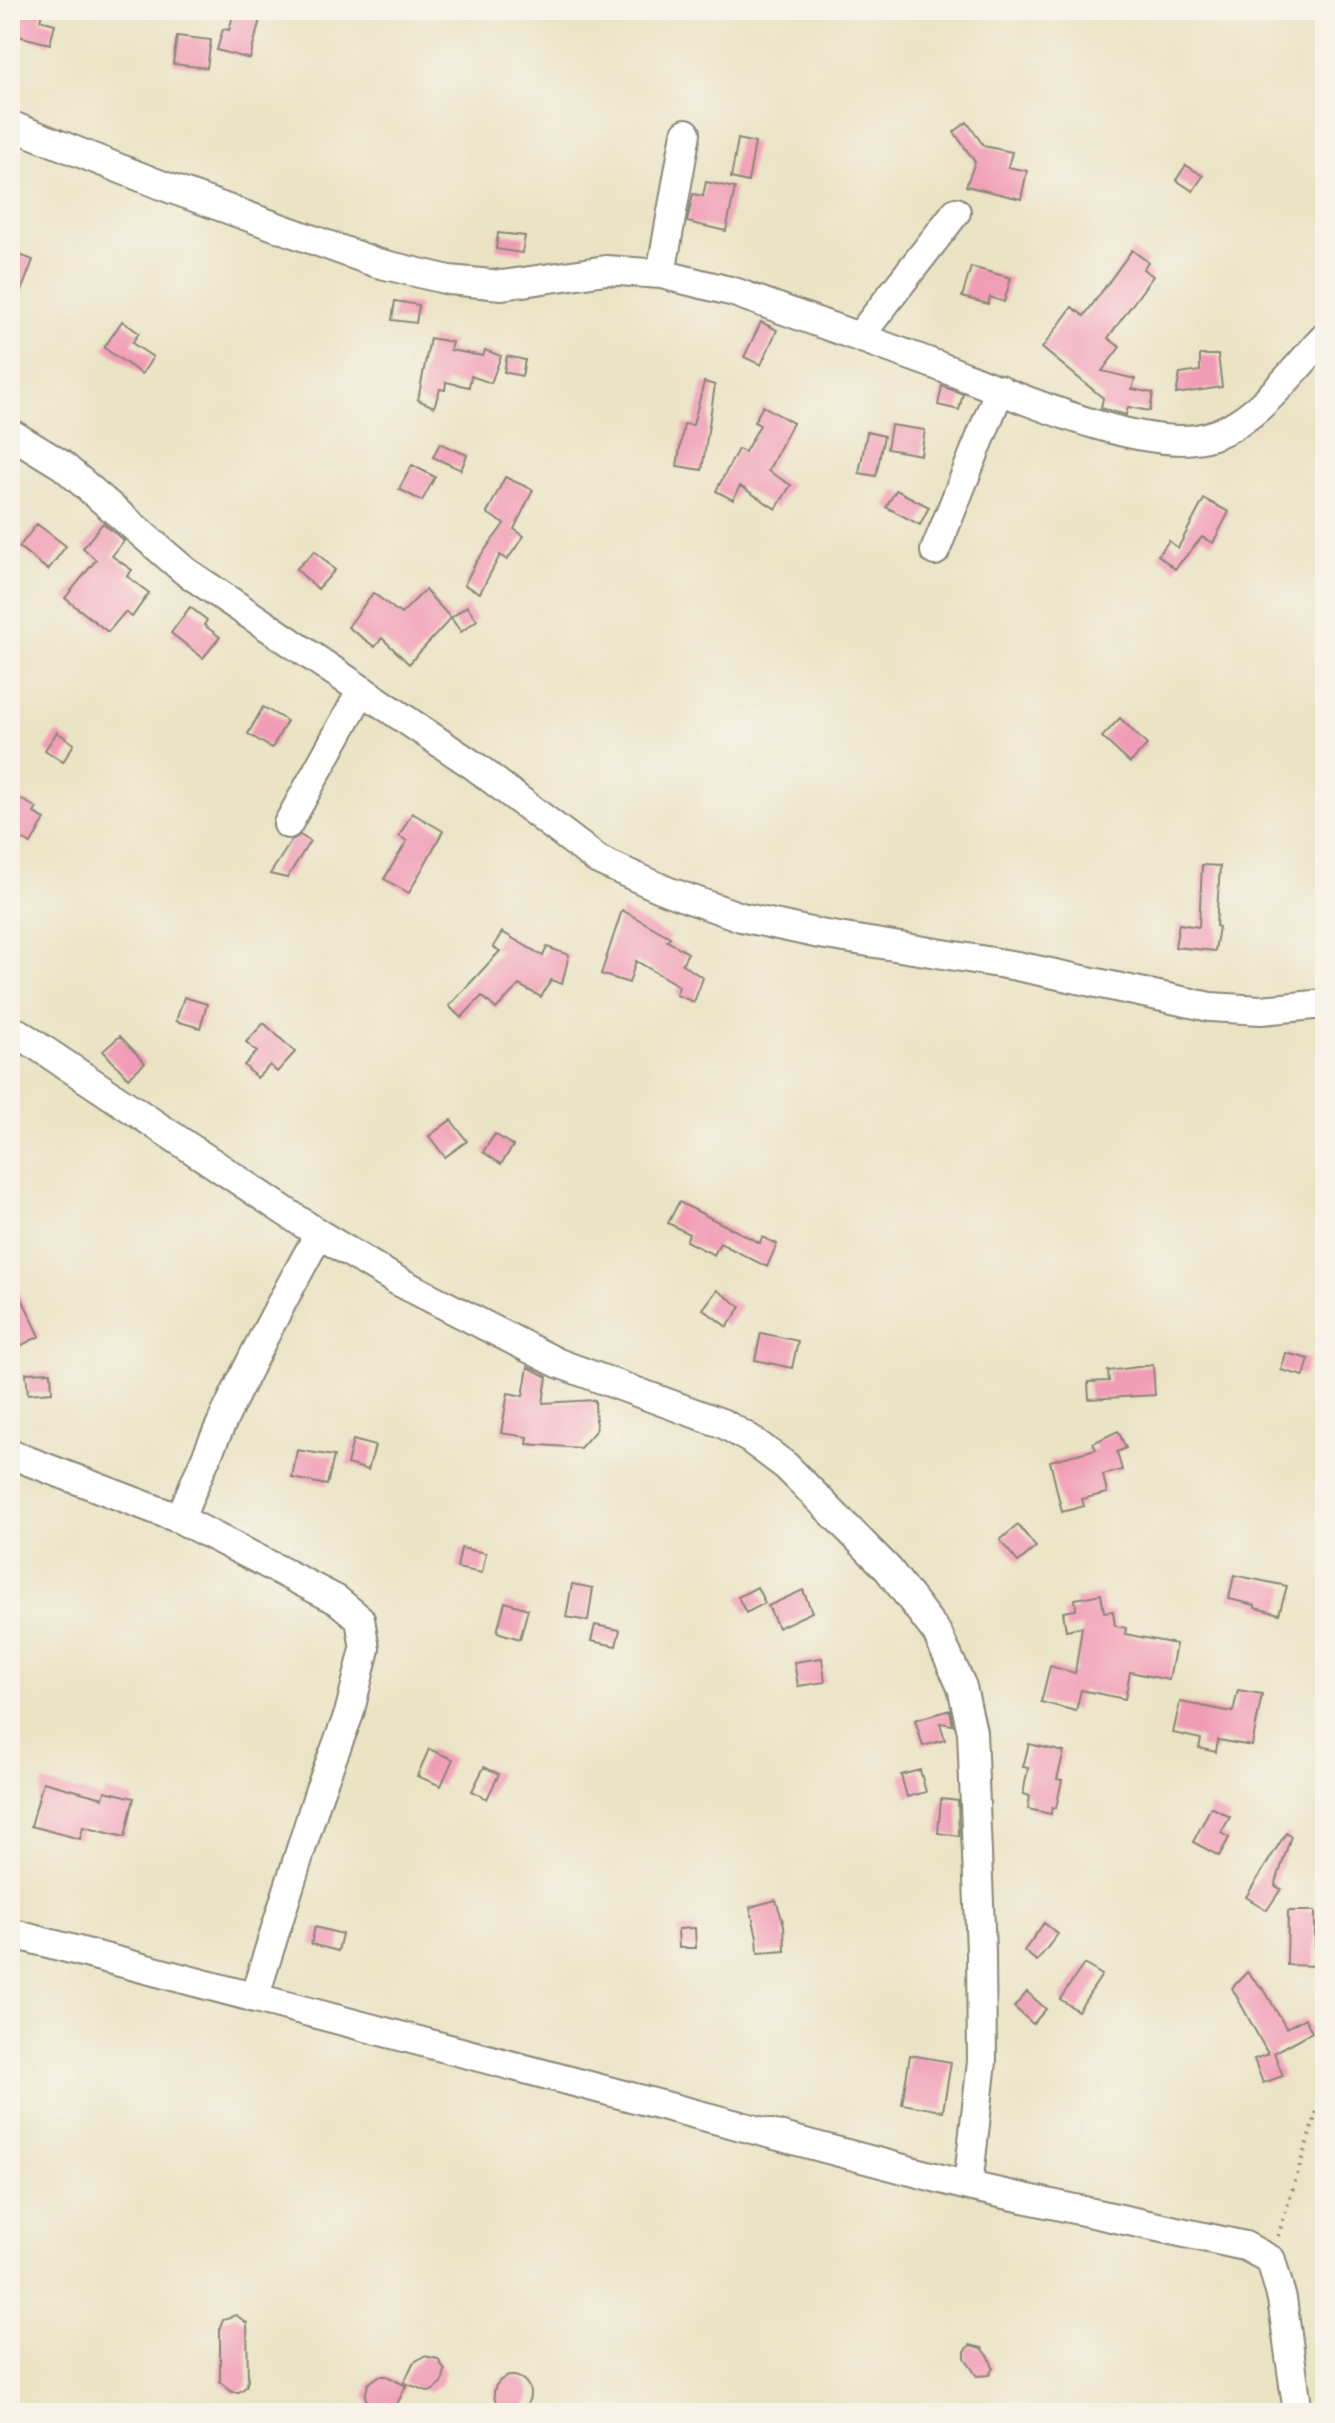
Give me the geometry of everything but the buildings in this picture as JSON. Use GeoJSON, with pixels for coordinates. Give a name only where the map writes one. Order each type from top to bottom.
{"type":"FeatureCollection","features":[{"type":"Feature","properties":{"kind":"street"},"geometry":{"type":"LineString","coordinates":[[10,125],[161,185],[377,263],[449,280],[502,285],[606,270],[661,274],[734,292],[1095,425],[1160,438],[1204,438],[1231,427],[1253,412],[1325,337]]}},
{"type":"Feature","properties":{"kind":"street"},"geometry":{"type":"LineString","coordinates":[[661,274],[686,133]]}},
{"type":"Feature","properties":{"kind":"street"},"geometry":{"type":"LineString","coordinates":[[859,337],[956,212]]}},
{"type":"Feature","properties":{"kind":"street"},"geometry":{"type":"LineString","coordinates":[[935,551],[1000,389]]}},
{"type":"Feature","properties":{"kind":"street"},"geometry":{"type":"LineString","coordinates":[[10,433],[62,465],[185,571],[476,767],[598,860],[667,891],[741,917],[820,934],[1017,966],[1210,1007],[1261,1010],[1325,1004]]}},
{"type":"Feature","properties":{"kind":"street"},"geometry":{"type":"LineString","coordinates":[[288,824],[362,690]]}},
{"type":"Feature","properties":{"kind":"street"},"geometry":{"type":"LineString","coordinates":[[18,1033],[319,1234],[394,1279],[558,1363],[724,1424],[750,1439],[786,1466],[888,1569],[937,1633],[962,1687],[973,1746],[982,2061],[968,2186]]}},
{"type":"Feature","properties":{"kind":"street"},"geometry":{"type":"LineString","coordinates":[[180,1519],[214,1435],[273,1316],[319,1234]]}},
{"type":"Feature","properties":{"kind":"street"},"geometry":{"type":"LineString","coordinates":[[10,1454],[180,1519],[337,1600],[360,1619],[365,1649],[349,1714],[319,1792],[254,1998]]}},
{"type":"Feature","properties":{"kind":"street"},"geometry":{"type":"LineString","coordinates":[[10,1933],[968,2186],[1245,2246],[1271,2260],[1282,2299],[1298,2413]]}},
{"type":"Feature","properties":{"kind":"path"},"geometry":{"type":"LineString","coordinates":[[1271,2260],[1325,2085]]}}]}
